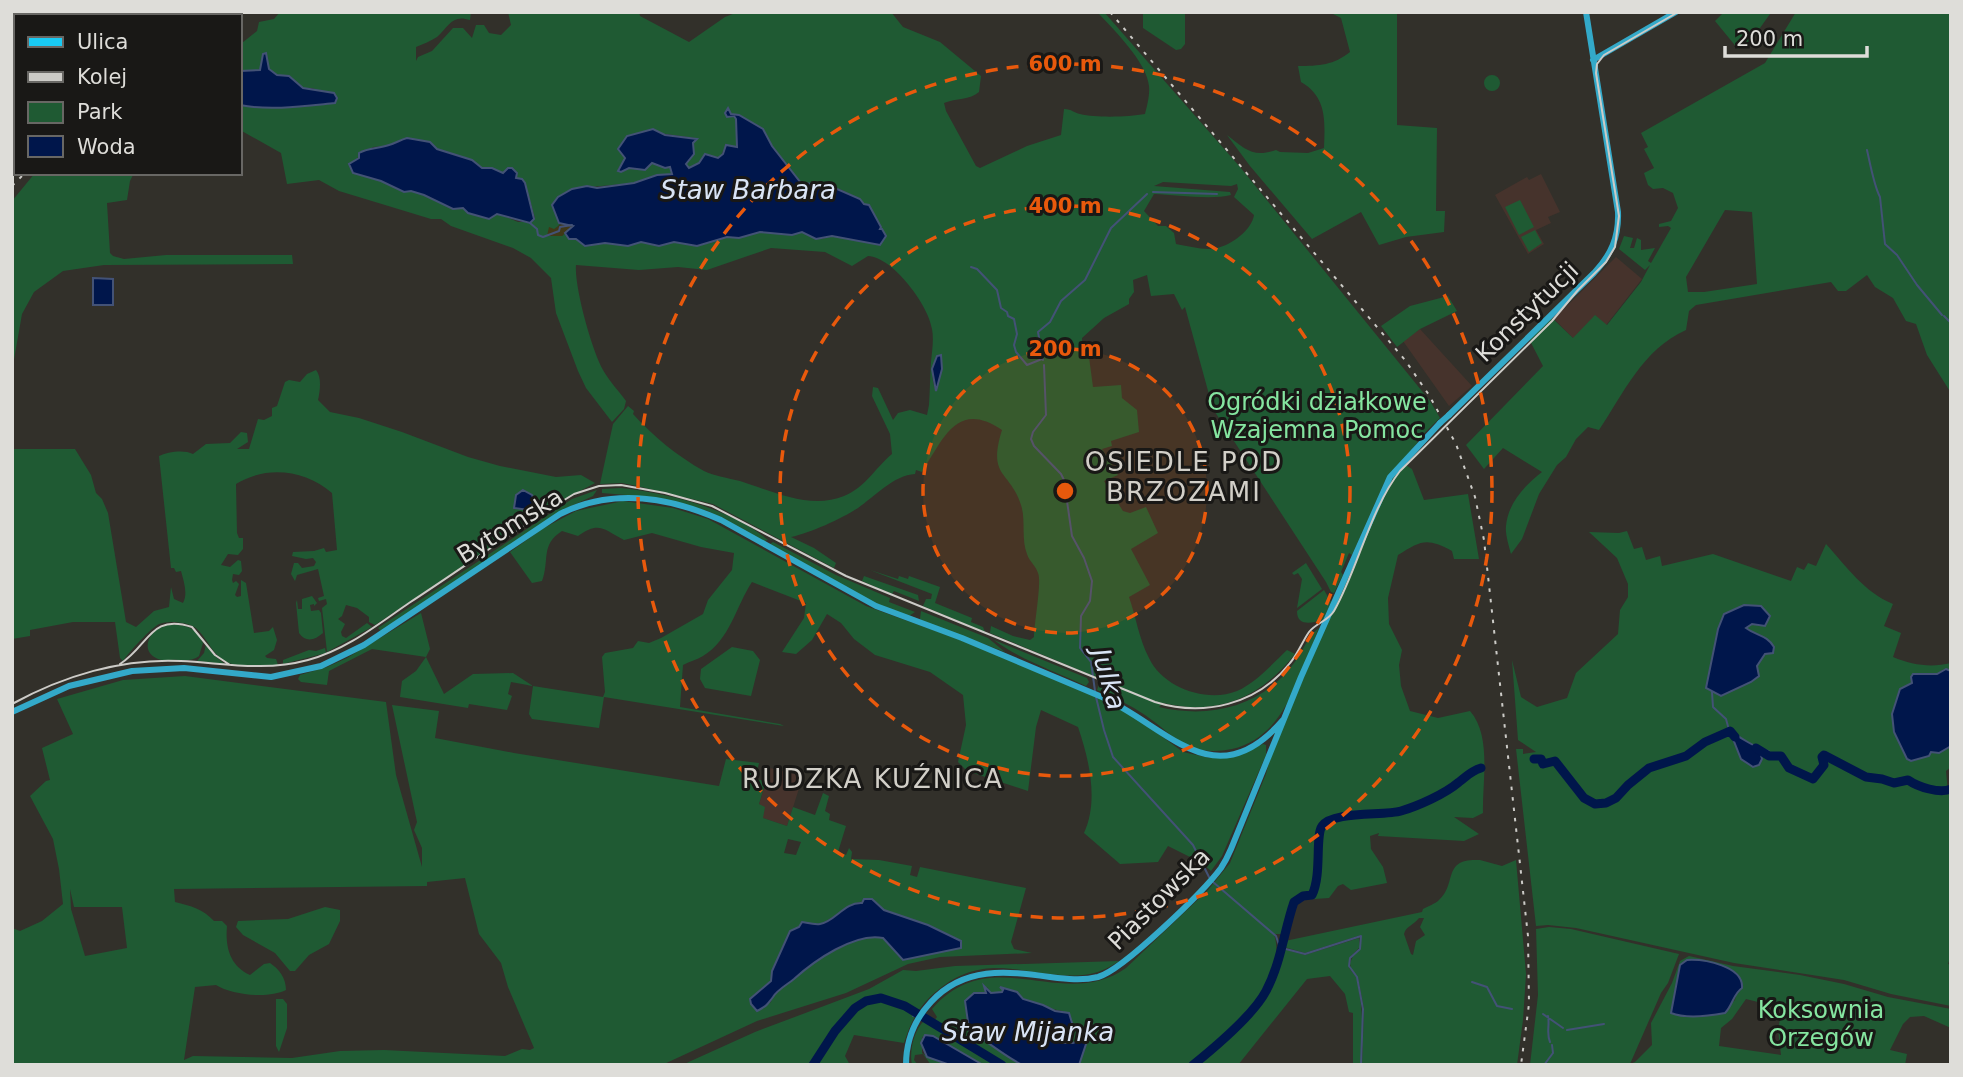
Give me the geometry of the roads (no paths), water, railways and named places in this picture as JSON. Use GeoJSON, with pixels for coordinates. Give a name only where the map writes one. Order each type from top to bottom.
{"type":"FeatureCollection","features":[{"type":"Feature","properties":{"kind":"street","name":"Konstytucji"},"geometry":{"type":"LineString","coordinates":[[1283,720],[1390,477],[1440,423],[1594,273],[1612,250],[1618,227],[1618,212],[1586,12]]}},
{"type":"Feature","properties":{"kind":"street"},"geometry":{"type":"LineString","coordinates":[[1593,60],[1676,12]]}},
{"type":"Feature","properties":{"kind":"street","name":"Bytomska"},"geometry":{"type":"LineString","coordinates":[[12,712],[69,686],[132,671],[184,668],[267,677],[289,675],[321,666],[364,645],[560,514],[587,502],[619,497],[655,500],[707,514],[876,606],[1102,696],[1140,717],[1184,748],[1216,756],[1236,753],[1271,734],[1283,720]]}},
{"type":"Feature","properties":{"kind":"street","name":"Piastowska"},"geometry":{"type":"LineString","coordinates":[[906,1065],[908,1045],[917,1022],[928,1006],[948,987],[979,974],[1006,972],[1081,980],[1108,973],[1141,947],[1214,876],[1226,859],[1283,720]]}},
{"type":"Feature","properties":{"kind":"water"},"geometry":{"type":"Polygon","coordinates":[[[266,53],[269,69],[277,75],[289,76],[303,88],[334,93],[337,98],[335,103],[275,108],[242,105],[242,71],[260,70],[263,54],[266,53]]]}},
{"type":"Feature","properties":{"kind":"water","name":"Staw Barbara"},"geometry":{"type":"Polygon","coordinates":[[[728,108],[731,114],[739,115],[763,129],[772,146],[801,183],[828,185],[869,205],[886,236],[880,245],[832,236],[816,239],[802,232],[792,235],[760,232],[739,238],[727,237],[697,246],[674,242],[659,246],[641,242],[628,246],[605,243],[585,246],[576,239],[569,239],[565,233],[573,226],[559,223],[552,205],[558,197],[572,189],[634,183],[657,175],[672,174],[670,167],[652,163],[645,170],[629,168],[618,171],[625,158],[618,149],[627,136],[653,129],[665,135],[697,139],[693,143],[694,154],[686,164],[689,168],[699,163],[705,154],[718,158],[723,154],[726,145],[737,147],[736,119],[734,116],[727,117],[725,113],[728,108]]]}},
{"type":"Feature","properties":{"kind":"water"},"geometry":{"type":"Polygon","coordinates":[[[407,138],[430,142],[437,149],[472,160],[482,168],[492,168],[503,173],[512,168],[517,173],[516,178],[525,183],[534,219],[530,223],[497,214],[489,219],[353,173],[349,164],[359,158],[359,153],[407,138]]]}},
{"type":"Feature","properties":{"kind":"water"},"geometry":{"type":"Polygon","coordinates":[[[93,278],[113,279],[113,305],[93,305],[93,278]]]}},
{"type":"Feature","properties":{"kind":"water"},"geometry":{"type":"Polygon","coordinates":[[[941,355],[942,369],[936,391],[932,369],[937,356],[941,355]]]}},
{"type":"Feature","properties":{"kind":"water"},"geometry":{"type":"Polygon","coordinates":[[[523,490],[532,495],[537,508],[514,508],[516,495],[523,490]]]}},
{"type":"Feature","properties":{"kind":"water"},"geometry":{"type":"Polygon","coordinates":[[[1744,605],[1761,606],[1770,616],[1765,626],[1752,624],[1746,628],[1768,640],[1774,647],[1773,653],[1765,654],[1757,666],[1759,676],[1721,696],[1706,688],[1718,629],[1724,614],[1744,605]]]}},
{"type":"Feature","properties":{"kind":"water"},"geometry":{"type":"Polygon","coordinates":[[[1946,669],[1951,671],[1951,746],[1939,753],[1931,752],[1929,756],[1911,761],[1907,759],[1894,732],[1892,714],[1900,689],[1912,683],[1913,674],[1937,674],[1946,669]]]}},
{"type":"Feature","properties":{"kind":"water"},"geometry":{"type":"Polygon","coordinates":[[[1729,729],[1768,751],[1765,756],[1761,755],[1759,765],[1753,767],[1741,759],[1729,729]]]}},
{"type":"Feature","properties":{"kind":"water"},"geometry":{"type":"Polygon","coordinates":[[[864,899],[872,899],[884,910],[928,925],[961,941],[961,948],[903,960],[883,938],[860,939],[812,964],[757,1011],[750,999],[771,981],[772,971],[790,931],[799,927],[802,922],[826,922],[850,905],[862,903],[864,899]]]}},
{"type":"Feature","properties":{"kind":"water"},"geometry":{"type":"Polygon","coordinates":[[[1687,960],[1722,965],[1737,974],[1742,988],[1725,1013],[1690,1016],[1671,1013],[1680,965],[1687,960]]]}},
{"type":"Feature","properties":{"kind":"water","name":"Staw Mijanka"},"geometry":{"type":"Polygon","coordinates":[[[984,986],[991,993],[1002,992],[1000,987],[1017,992],[1023,999],[1055,1011],[1069,1013],[1072,1023],[1064,1037],[1064,1043],[1073,1043],[1084,1038],[1082,1041],[1086,1044],[1079,1065],[1023,1065],[977,1035],[970,1036],[965,1001],[974,993],[986,993],[984,986]]]}},
{"type":"Feature","properties":{"kind":"water"},"geometry":{"type":"Polygon","coordinates":[[[925,1035],[933,1036],[983,1065],[950,1065],[927,1057],[921,1043],[925,1035]]]}},
{"type":"Feature","properties":{"kind":"waterway"},"geometry":{"type":"LineString","coordinates":[[1867,150],[1880,197],[1885,244],[1897,255],[1942,315]]}},
{"type":"Feature","properties":{"kind":"waterway","name":"Julka"},"geometry":{"type":"LineString","coordinates":[[1153,192],[1217,194]]}},
{"type":"Feature","properties":{"kind":"waterway","name":"Julka"},"geometry":{"type":"LineString","coordinates":[[1043,360],[1038,332],[1050,322],[1061,301],[1085,280],[1111,228],[1147,194]]}},
{"type":"Feature","properties":{"kind":"waterway"},"geometry":{"type":"LineString","coordinates":[[530,223],[537,229],[538,235],[543,237],[559,231],[560,227],[572,225]]}},
{"type":"Feature","properties":{"kind":"waterway"},"geometry":{"type":"LineString","coordinates":[[971,267],[977,269],[997,290],[1001,308],[1014,319],[1016,352],[1027,365],[1042,359]]}},
{"type":"Feature","properties":{"kind":"waterway"},"geometry":{"type":"LineString","coordinates":[[1944,316],[1951,323]]}},
{"type":"Feature","properties":{"kind":"waterway","name":"Julka"},"geometry":{"type":"LineString","coordinates":[[1044,365],[1046,415],[1031,439],[1064,480],[1072,536],[1092,581],[1090,601],[1081,616],[1080,648],[1091,662],[1095,691]]}},
{"type":"Feature","properties":{"kind":"waterway"},"geometry":{"type":"LineString","coordinates":[[1712,692],[1713,707],[1726,719],[1729,730]]}},
{"type":"Feature","properties":{"kind":"waterway","name":"Julka"},"geometry":{"type":"LineString","coordinates":[[1096,697],[1113,757],[1193,845],[1209,877]]}},
{"type":"Feature","properties":{"kind":"waterway"},"geometry":{"type":"LineString","coordinates":[[1534,759],[1541,759],[1543,764],[1555,761],[1584,798],[1595,804],[1606,803],[1616,798],[1649,768],[1686,756],[1705,742],[1730,731],[1735,737]]}},
{"type":"Feature","properties":{"kind":"waterway"},"geometry":{"type":"LineString","coordinates":[[1756,748],[1769,756],[1781,756],[1789,768],[1813,779],[1824,765],[1824,755],[1866,777],[1894,783],[1908,780],[1935,790],[1951,789]]}},
{"type":"Feature","properties":{"kind":"waterway"},"geometry":{"type":"LineString","coordinates":[[1193,1065],[1243,1020],[1266,991],[1279,958],[1294,902],[1303,896],[1312,895],[1315,887],[1322,826],[1336,818],[1408,809],[1439,795],[1481,768]]}},
{"type":"Feature","properties":{"kind":"waterway","name":"Julka"},"geometry":{"type":"LineString","coordinates":[[1213,882],[1276,936],[1279,959]]}},
{"type":"Feature","properties":{"kind":"waterway"},"geometry":{"type":"LineString","coordinates":[[1282,948],[1305,954],[1361,936],[1360,949],[1350,958],[1349,966],[1357,977],[1363,1009],[1361,1065]]}},
{"type":"Feature","properties":{"kind":"waterway"},"geometry":{"type":"LineString","coordinates":[[1472,982],[1487,987],[1497,1006],[1512,1009]]}},
{"type":"Feature","properties":{"kind":"waterway"},"geometry":{"type":"LineString","coordinates":[[813,1065],[835,1031],[855,1008],[866,1001],[881,998],[905,1006],[1002,1065]]}},
{"type":"Feature","properties":{"kind":"waterway"},"geometry":{"type":"LineString","coordinates":[[913,1016],[915,1012]]}},
{"type":"Feature","properties":{"kind":"waterway"},"geometry":{"type":"LineString","coordinates":[[1543,1014],[1563,1028]]}},
{"type":"Feature","properties":{"kind":"waterway"},"geometry":{"type":"LineString","coordinates":[[1548,1016],[1550,1042]]}},
{"type":"Feature","properties":{"kind":"waterway"},"geometry":{"type":"LineString","coordinates":[[1567,1030],[1604,1024]]}},
{"type":"Feature","properties":{"kind":"waterway"},"geometry":{"type":"LineString","coordinates":[[1544,1065],[1553,1053],[1552,1045]]}},
{"type":"Feature","properties":{"kind":"tram line"},"geometry":{"type":"LineString","coordinates":[[12,704],[72,677],[115,666],[159,661],[276,666],[322,656],[361,636],[574,494],[599,486],[621,485],[712,506],[846,576],[1155,702],[1192,708],[1228,704],[1245,698],[1277,677],[1293,659],[1309,632],[1334,611],[1380,503],[1400,471],[1552,321],[1606,262],[1615,247],[1619,216],[1596,73],[1597,64],[1604,55],[1678,12]]}},
{"type":"Feature","properties":{"kind":"tram line"},"geometry":{"type":"LineString","coordinates":[[120,664],[158,628],[167,624],[178,624],[192,627],[215,655],[230,665]]}},
{"type":"Feature","properties":{"kind":"railway"},"geometry":{"type":"LineString","coordinates":[[193,14],[198,12]]}},
{"type":"Feature","properties":{"kind":"railway"},"geometry":{"type":"LineString","coordinates":[[209,14],[213,12]]}},
{"type":"Feature","properties":{"kind":"railway"},"geometry":{"type":"LineString","coordinates":[[224,14],[227,12]]}},
{"type":"Feature","properties":{"kind":"railway"},"geometry":{"type":"LineString","coordinates":[[238,14],[242,12]]}},
{"type":"Feature","properties":{"kind":"railway"},"geometry":{"type":"LineString","coordinates":[[1110,12],[1405,360],[1429,395],[1456,444],[1475,497],[1484,540],[1528,936],[1529,1004],[1521,1065]]}},
{"type":"Feature","properties":{"kind":"railway"},"geometry":{"type":"LineString","coordinates":[[12,186],[23,175]]}},
{"type":"Feature","properties":{"kind":"district","name":"OSIEDLE POD BRZOZAMI"},"geometry":{"type":"Point","coordinates":[1184,477]}},
{"type":"Feature","properties":{"kind":"district","name":"RUDZKA KUŹNICA"},"geometry":{"type":"Point","coordinates":[873,779]}},
{"type":"Feature","properties":{"kind":"park label","name":"Ogródki działkowe Wzajemna Pomoc"},"geometry":{"type":"Point","coordinates":[1317,416]}},
{"type":"Feature","properties":{"kind":"park label","name":"Koksownia Orzegów"},"geometry":{"type":"Point","coordinates":[1821,1024]}}]}
